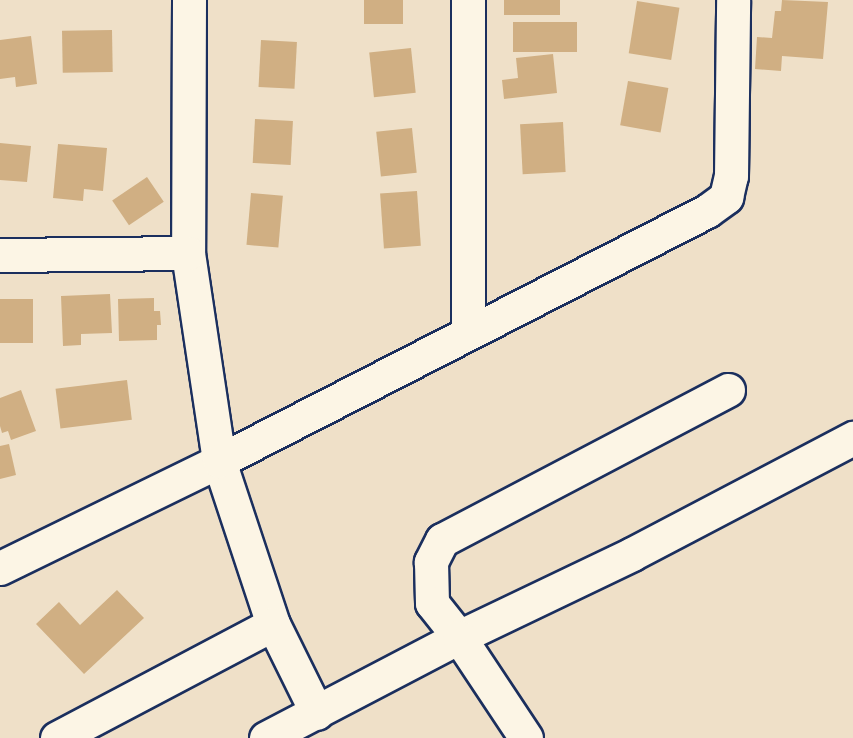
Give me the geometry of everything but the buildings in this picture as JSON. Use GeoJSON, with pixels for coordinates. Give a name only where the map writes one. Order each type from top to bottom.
{"type":"FeatureCollection","features":[{"type":"Feature","properties":{"kind":"street"},"geometry":{"type":"LineString","coordinates":[[189,0],[188,253],[219,461],[273,624],[317,713]]}},
{"type":"Feature","properties":{"kind":"street"},"geometry":{"type":"LineString","coordinates":[[468,0],[468,333]]}},
{"type":"Feature","properties":{"kind":"street"},"geometry":{"type":"LineString","coordinates":[[0,568],[219,461],[707,211],[726,197],[731,176],[733,0]]}},
{"type":"Feature","properties":{"kind":"street"},"geometry":{"type":"LineString","coordinates":[[0,255],[188,253]]}},
{"type":"Feature","properties":{"kind":"street"},"geometry":{"type":"LineString","coordinates":[[526,738],[459,637],[432,603],[431,562],[442,540],[728,390]]}},
{"type":"Feature","properties":{"kind":"street"},"geometry":{"type":"LineString","coordinates":[[266,738],[459,637],[632,554],[853,438]]}},
{"type":"Feature","properties":{"kind":"street"},"geometry":{"type":"LineString","coordinates":[[57,738],[273,624]]}}]}
